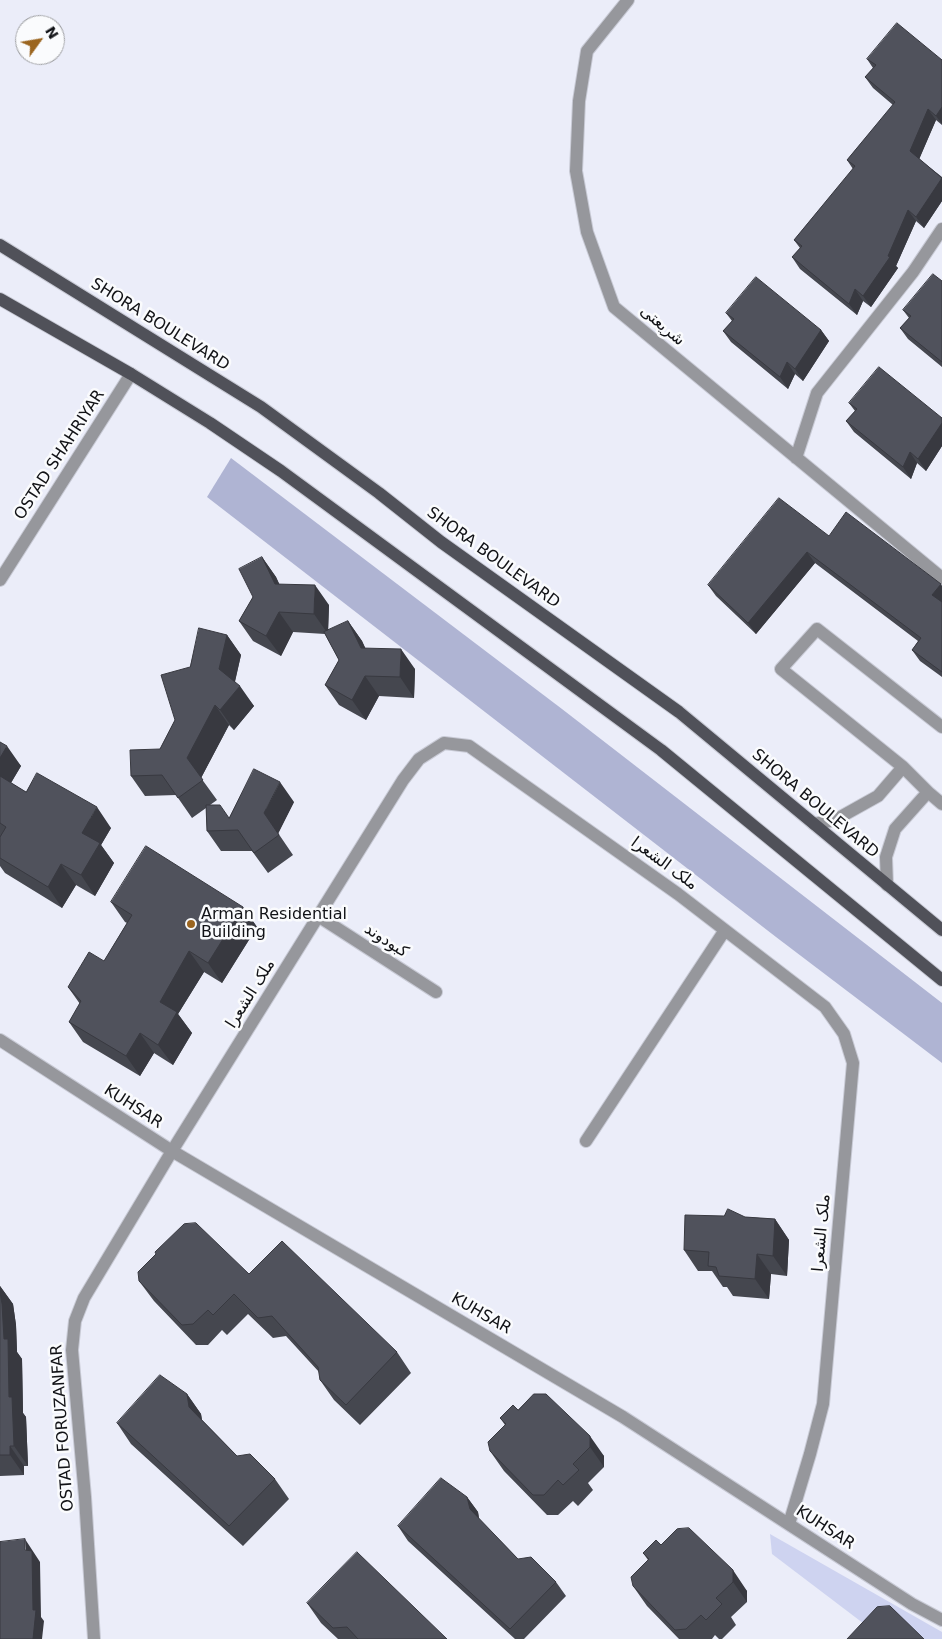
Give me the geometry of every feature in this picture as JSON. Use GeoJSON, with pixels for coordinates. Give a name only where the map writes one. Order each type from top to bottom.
{"type":"FeatureCollection","features":[{"type":"Feature","properties":{"kind":"main road","name":"SHORA BOULEVARD"},"geometry":{"type":"LineString","coordinates":[[0,245],[261,407],[379,493],[441,542],[680,712],[942,930]]}},
{"type":"Feature","properties":{"kind":"main road"},"geometry":{"type":"LineString","coordinates":[[0,299],[131,374],[210,423],[281,471],[660,750],[942,980]]}},
{"type":"Feature","properties":{"kind":"street","name":"شریعتی"},"geometry":{"type":"LineString","coordinates":[[628,0],[588,51],[579,102],[576,171],[587,232],[614,307],[942,578]]}},
{"type":"Feature","properties":{"kind":"street"},"geometry":{"type":"LineString","coordinates":[[796,458],[817,393],[913,272],[942,229]]}},
{"type":"Feature","properties":{"kind":"street","name":"OSTAD SHAHRIYAR"},"geometry":{"type":"LineString","coordinates":[[0,580],[131,374]]}},
{"type":"Feature","properties":{"kind":"street"},"geometry":{"type":"LineString","coordinates":[[942,727],[817,628],[781,669],[902,767],[942,804]]}},
{"type":"Feature","properties":{"kind":"street","name":"ملک الشعرا"},"geometry":{"type":"LineString","coordinates":[[172,1151],[403,780],[420,759],[444,743],[469,746],[678,894],[725,930],[825,1007],[844,1034],[853,1063],[823,1404],[789,1524]]}},
{"type":"Feature","properties":{"kind":"street"},"geometry":{"type":"LineString","coordinates":[[814,824],[835,820],[878,796],[902,767]]}},
{"type":"Feature","properties":{"kind":"street"},"geometry":{"type":"LineString","coordinates":[[887,885],[886,857],[895,829],[928,792]]}},
{"type":"Feature","properties":{"kind":"street","name":"کبودوند"},"geometry":{"type":"LineString","coordinates":[[318,916],[436,992]]}},
{"type":"Feature","properties":{"kind":"street"},"geometry":{"type":"LineString","coordinates":[[586,1141],[725,930]]}},
{"type":"Feature","properties":{"kind":"street","name":"KUHSAR"},"geometry":{"type":"LineString","coordinates":[[0,1040],[172,1151],[623,1417],[912,1604],[942,1620]]}},
{"type":"Feature","properties":{"kind":"street","name":"OSTAD FORUZANFAR"},"geometry":{"type":"LineString","coordinates":[[94,1639],[72,1350],[75,1321],[84,1298],[172,1151]]}},
{"type":"Feature","properties":{"kind":"shaded area"},"geometry":{"type":"Polygon","coordinates":[[[231,458],[562,709],[942,1003],[942,1063],[207,497],[231,458]]]}},
{"type":"Feature","properties":{"kind":"shaded area"},"geometry":{"type":"Polygon","coordinates":[[[770,1534],[942,1632],[942,1639],[884,1639],[772,1554],[770,1534]]]}},
{"type":"Feature","properties":{"kind":"building"},"geometry":{"type":"Polygon","coordinates":[[[897,23],[942,60],[942,107],[936,116],[928,109],[910,151],[942,178],[916,217],[908,210],[888,256],[890,257],[863,296],[855,289],[849,304],[792,257],[802,246],[794,240],[855,166],[847,160],[895,102],[865,77],[876,65],[867,59],[897,23]]]}},
{"type":"Feature","properties":{"kind":"building"},"geometry":{"type":"Polygon","coordinates":[[[933,274],[942,281],[942,362],[900,328],[911,316],[903,310],[933,274]]]}},
{"type":"Feature","properties":{"kind":"building"},"geometry":{"type":"Polygon","coordinates":[[[756,277],[821,330],[795,369],[787,362],[780,377],[723,331],[734,319],[726,313],[756,277]]]}},
{"type":"Feature","properties":{"kind":"building"},"geometry":{"type":"Polygon","coordinates":[[[879,367],[942,418],[942,423],[918,459],[910,452],[903,467],[846,421],[857,409],[849,403],[879,367]]]}},
{"type":"Feature","properties":{"kind":"building"},"geometry":{"type":"Polygon","coordinates":[[[779,498],[829,536],[846,512],[941,584],[932,595],[942,602],[942,672],[912,650],[921,638],[807,552],[748,623],[708,585],[779,498]]]}},
{"type":"Feature","properties":{"kind":"building"},"geometry":{"type":"Polygon","coordinates":[[[262,557],[275,584],[315,585],[314,614],[279,612],[266,636],[239,621],[253,597],[239,569],[262,557]]]}},
{"type":"Feature","properties":{"kind":"building"},"geometry":{"type":"Polygon","coordinates":[[[348,621],[361,648],[401,649],[400,677],[365,676],[352,700],[325,685],[339,660],[324,632],[348,621]]]}},
{"type":"Feature","properties":{"kind":"building"},"geometry":{"type":"Polygon","coordinates":[[[199,628],[227,635],[219,669],[240,686],[220,710],[215,705],[187,758],[203,780],[178,798],[162,775],[131,776],[130,750],[160,749],[175,720],[161,675],[190,667],[199,628]]]}},
{"type":"Feature","properties":{"kind":"building"},"geometry":{"type":"Polygon","coordinates":[[[0,742],[7,746],[0,758],[0,742]]]}},
{"type":"Feature","properties":{"kind":"building"},"geometry":{"type":"Polygon","coordinates":[[[254,769],[280,782],[264,813],[279,835],[254,853],[238,830],[207,831],[206,805],[220,805],[229,818],[254,769]]]}},
{"type":"Feature","properties":{"kind":"building"},"geometry":{"type":"Polygon","coordinates":[[[37,773],[97,807],[82,833],[100,843],[81,875],[61,864],[48,887],[0,858],[0,837],[6,827],[0,823],[0,776],[26,792],[37,773]]]}},
{"type":"Feature","properties":{"kind":"building"},"geometry":{"type":"Polygon","coordinates":[[[146,846],[243,907],[208,963],[189,951],[160,1002],[177,1012],[158,1045],[140,1033],[126,1056],[69,1022],[81,1001],[68,987],[89,952],[104,961],[132,915],[111,902],[146,846]]]}},
{"type":"Feature","properties":{"kind":"building"},"geometry":{"type":"Polygon","coordinates":[[[728,1209],[745,1217],[775,1219],[773,1256],[757,1254],[755,1279],[719,1276],[716,1267],[708,1266],[709,1252],[684,1250],[685,1215],[724,1216],[728,1209]]]}},
{"type":"Feature","properties":{"kind":"building"},"geometry":{"type":"Polygon","coordinates":[[[196,1223],[249,1274],[282,1241],[397,1352],[346,1405],[320,1380],[318,1367],[272,1316],[258,1318],[234,1294],[213,1315],[208,1310],[193,1324],[182,1325],[139,1281],[138,1272],[156,1254],[155,1252],[184,1224],[196,1223]]]}},
{"type":"Feature","properties":{"kind":"building"},"geometry":{"type":"Polygon","coordinates":[[[0,1292],[4,1339],[8,1339],[9,1397],[12,1397],[14,1446],[10,1446],[10,1455],[0,1455],[0,1292]]]}},
{"type":"Feature","properties":{"kind":"building"},"geometry":{"type":"Polygon","coordinates":[[[160,1375],[187,1394],[189,1407],[237,1456],[250,1454],[275,1479],[229,1526],[117,1423],[160,1375]]]}},
{"type":"Feature","properties":{"kind":"building"},"geometry":{"type":"Polygon","coordinates":[[[534,1394],[546,1394],[590,1436],[590,1447],[573,1464],[579,1470],[563,1485],[558,1480],[544,1495],[533,1495],[490,1451],[488,1442],[506,1424],[500,1418],[513,1405],[518,1410],[534,1394]]]}},
{"type":"Feature","properties":{"kind":"building"},"geometry":{"type":"Polygon","coordinates":[[[441,1478],[467,1497],[470,1509],[518,1559],[531,1557],[556,1582],[510,1629],[398,1526],[441,1478]]]}},
{"type":"Feature","properties":{"kind":"building"},"geometry":{"type":"Polygon","coordinates":[[[689,1528],[733,1570],[733,1582],[716,1598],[722,1604],[706,1620],[701,1615],[686,1629],[675,1630],[633,1586],[631,1577],[649,1559],[643,1553],[656,1540],[661,1545],[677,1529],[689,1528]]]}},
{"type":"Feature","properties":{"kind":"building"},"geometry":{"type":"Polygon","coordinates":[[[25,1539],[25,1550],[32,1551],[33,1610],[36,1610],[33,1639],[0,1639],[0,1542],[25,1539]]]}},
{"type":"Feature","properties":{"kind":"building"},"geometry":{"type":"Polygon","coordinates":[[[357,1552],[447,1639],[358,1639],[347,1627],[333,1628],[307,1603],[357,1552]]]}},
{"type":"Feature","properties":{"kind":"building"},"geometry":{"type":"Polygon","coordinates":[[[890,1606],[924,1639],[847,1639],[877,1607],[890,1606]]]}},
{"type":"Feature","properties":{"kind":"place","name":"Arman Residential Building"},"geometry":{"type":"Point","coordinates":[191,924]}}]}
